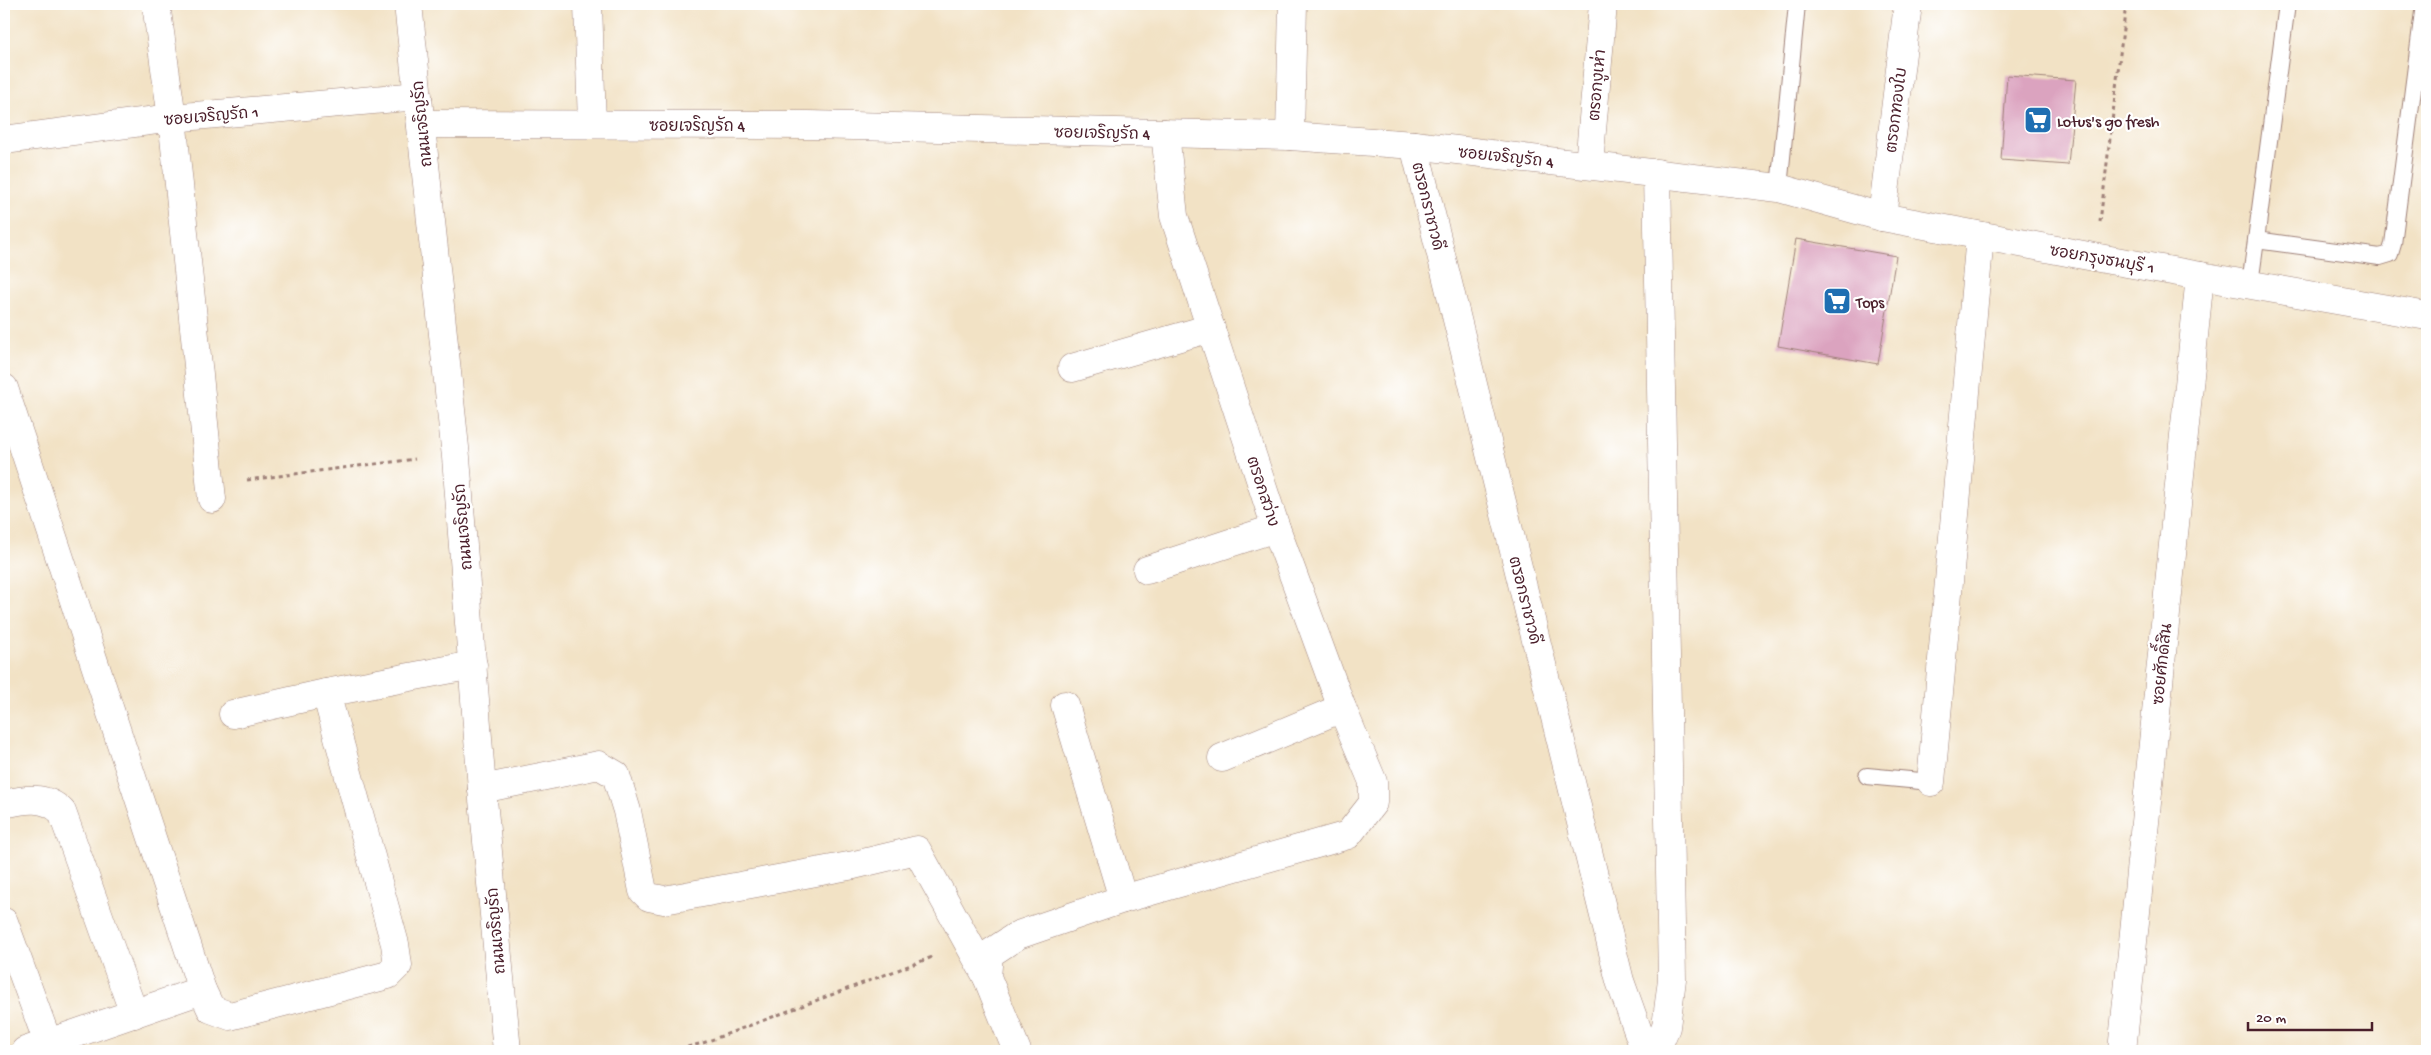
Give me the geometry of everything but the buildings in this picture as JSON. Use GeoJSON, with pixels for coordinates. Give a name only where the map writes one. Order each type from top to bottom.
{"type":"FeatureCollection","features":[{"type":"Feature","properties":{"kind":"street"},"geometry":{"type":"LineString","coordinates":[[156,4],[172,118],[212,492]]}},
{"type":"Feature","properties":{"kind":"street","name":"ถนนเจริญรัถ"},"geometry":{"type":"LineString","coordinates":[[408,4],[456,457],[482,789],[507,1051]]}},
{"type":"Feature","properties":{"kind":"street"},"geometry":{"type":"LineString","coordinates":[[588,4],[592,124]]}},
{"type":"Feature","properties":{"kind":"street"},"geometry":{"type":"LineString","coordinates":[[1290,136],[1293,4]]}},
{"type":"Feature","properties":{"kind":"street","name":"ตรอกงูเห่า"},"geometry":{"type":"LineString","coordinates":[[1590,165],[1603,4]]}},
{"type":"Feature","properties":{"kind":"street","name":"ตรอกทองใบ"},"geometry":{"type":"LineString","coordinates":[[1882,217],[1908,4]]}},
{"type":"Feature","properties":{"kind":"street","name":"ซอยเจริญรัถ 1"},"geometry":{"type":"LineString","coordinates":[[4,140],[172,118],[418,96]]}},
{"type":"Feature","properties":{"kind":"street","name":"ซอยเจริญรัถ 4"},"geometry":{"type":"LineString","coordinates":[[421,124],[809,125],[1290,136],[1414,146],[1779,188]]}},
{"type":"Feature","properties":{"kind":"street","name":"ตรอกสว่าง"},"geometry":{"type":"LineString","coordinates":[[1123,899],[1348,835],[1373,803],[1373,782],[1342,708],[1276,528],[1174,216],[1165,133]]}},
{"type":"Feature","properties":{"kind":"street","name":"ตรอกราชาวดี"},"geometry":{"type":"LineString","coordinates":[[1414,146],[1620,981],[1645,1051]]}},
{"type":"Feature","properties":{"kind":"street"},"geometry":{"type":"LineString","coordinates":[[1656,1051],[1666,1027],[1672,979],[1657,173]]}},
{"type":"Feature","properties":{"kind":"street","name":"ซอยกรุงธนบุรี 1"},"geometry":{"type":"LineString","coordinates":[[1779,188],[1882,217],[2427,316]]}},
{"type":"Feature","properties":{"kind":"street"},"geometry":{"type":"LineString","coordinates":[[1931,782],[1980,236]]}},
{"type":"Feature","properties":{"kind":"street","name":"ซอยศักดิ์สิน"},"geometry":{"type":"LineString","coordinates":[[2122,1051],[2200,276]]}},
{"type":"Feature","properties":{"kind":"street"},"geometry":{"type":"LineString","coordinates":[[1072,368],[1211,328]]}},
{"type":"Feature","properties":{"kind":"street"},"geometry":{"type":"LineString","coordinates":[[4,388],[202,990],[211,1009],[230,1016],[388,975],[398,965],[395,944],[326,693]]}},
{"type":"Feature","properties":{"kind":"street"},"geometry":{"type":"LineString","coordinates":[[1147,570],[1276,528]]}},
{"type":"Feature","properties":{"kind":"street"},"geometry":{"type":"LineString","coordinates":[[233,714],[326,693],[473,665]]}},
{"type":"Feature","properties":{"kind":"street"},"geometry":{"type":"LineString","coordinates":[[987,977],[989,954],[1018,935],[1123,899],[1065,705]]}},
{"type":"Feature","properties":{"kind":"street"},"geometry":{"type":"LineString","coordinates":[[1222,758],[1342,708]]}},
{"type":"Feature","properties":{"kind":"street"},"geometry":{"type":"LineString","coordinates":[[482,789],[599,765],[616,775],[627,811],[643,891],[649,898],[664,900],[854,865],[917,850],[987,977],[1014,1051]]}},
{"type":"Feature","properties":{"kind":"street"},"geometry":{"type":"LineString","coordinates":[[4,804],[25,799],[43,801],[55,804],[62,812],[134,1014]]}},
{"type":"Feature","properties":{"kind":"street"},"geometry":{"type":"LineString","coordinates":[[4,922],[36,1047],[202,990]]}},
{"type":"Feature","properties":{"kind":"lane"},"geometry":{"type":"LineString","coordinates":[[1779,188],[1797,4]]}},
{"type":"Feature","properties":{"kind":"lane"},"geometry":{"type":"LineString","coordinates":[[2250,284],[2287,4]]}},
{"type":"Feature","properties":{"kind":"lane"},"geometry":{"type":"LineString","coordinates":[[2256,240],[2373,257],[2390,254],[2424,4]]}},
{"type":"Feature","properties":{"kind":"lane"},"geometry":{"type":"LineString","coordinates":[[1867,776],[1931,782]]}},
{"type":"Feature","properties":{"kind":"path"},"geometry":{"type":"LineString","coordinates":[[2095,257],[2126,4]]}},
{"type":"Feature","properties":{"kind":"path"},"geometry":{"type":"LineString","coordinates":[[212,492],[415,459]]}},
{"type":"Feature","properties":{"kind":"path"},"geometry":{"type":"LineString","coordinates":[[672,1051],[703,1043],[969,944]]}},
{"type":"Feature","properties":{"kind":"place","name":"Lotus's go fresh"},"geometry":{"type":"Point","coordinates":[2038,120]}},
{"type":"Feature","properties":{"kind":"place","name":"Tops"},"geometry":{"type":"Point","coordinates":[1837,301]}}]}
